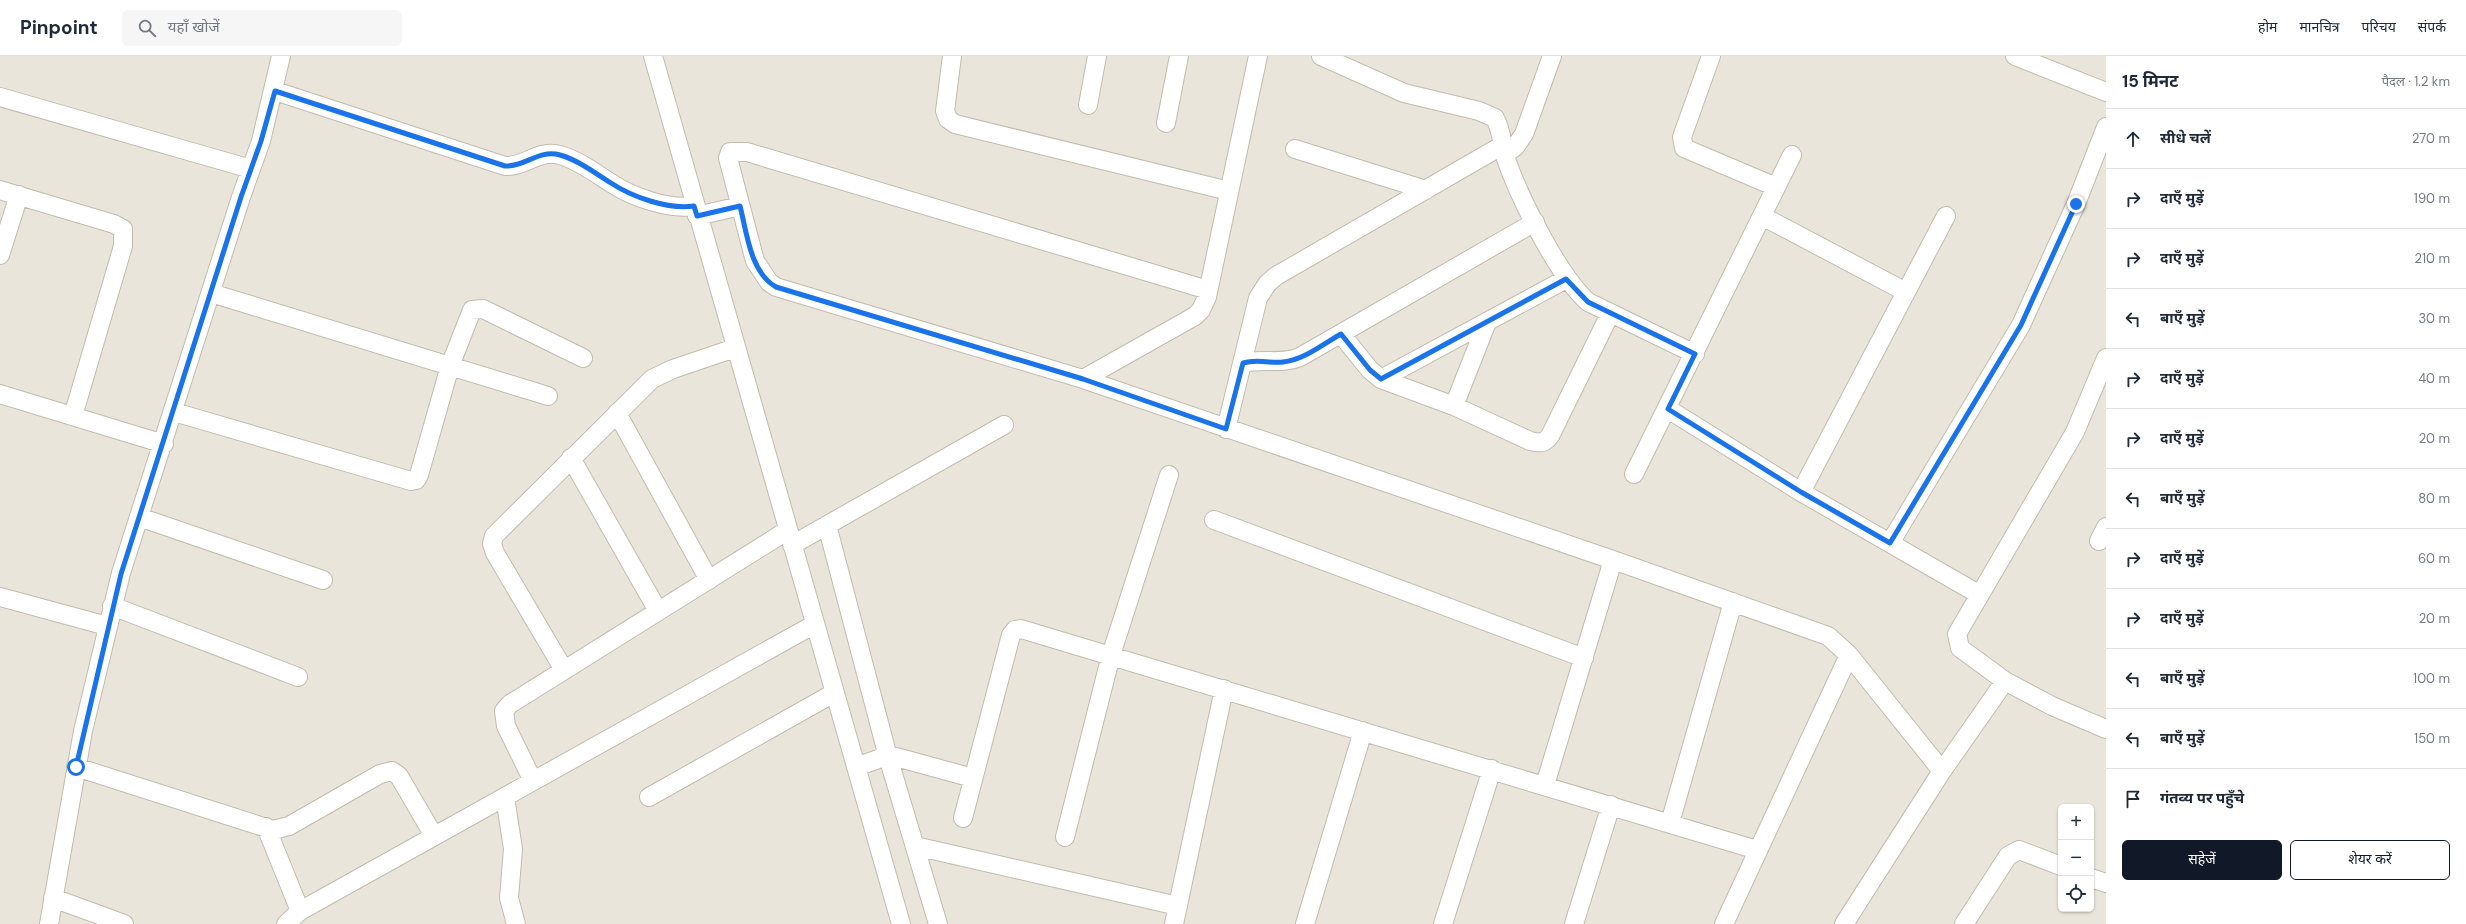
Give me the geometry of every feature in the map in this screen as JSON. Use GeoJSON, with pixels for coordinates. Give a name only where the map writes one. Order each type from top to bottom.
{"type":"FeatureCollection","features":[{"type":"Feature","properties":{"kind":"street"},"geometry":{"type":"LineString","coordinates":[[50,924],[76,767],[112,606],[139,517],[164,444],[211,293],[261,141],[275,91],[281,56]]}},
{"type":"Feature","properties":{"kind":"street"},"geometry":{"type":"LineString","coordinates":[[653,56],[700,212],[735,348],[885,757],[915,846],[938,924]]}},
{"type":"Feature","properties":{"kind":"street"},"geometry":{"type":"LineString","coordinates":[[952,56],[945,111],[948,119],[955,124],[1229,191]]}},
{"type":"Feature","properties":{"kind":"street"},"geometry":{"type":"LineString","coordinates":[[1088,106],[1097,56]]}},
{"type":"Feature","properties":{"kind":"street"},"geometry":{"type":"LineString","coordinates":[[1166,123],[1179,56]]}},
{"type":"Feature","properties":{"kind":"street"},"geometry":{"type":"LineString","coordinates":[[1083,379],[1195,316],[1205,303],[1258,56]]}},
{"type":"Feature","properties":{"kind":"street"},"geometry":{"type":"LineString","coordinates":[[1321,56],[1404,92],[1488,114],[1495,118],[1498,124],[1504,150],[1535,222],[1566,279],[1588,302],[1695,354]]}},
{"type":"Feature","properties":{"kind":"street"},"geometry":{"type":"LineString","coordinates":[[1226,429],[1258,298],[1267,284],[1276,276],[1426,190],[1504,150],[1516,147],[1524,134],[1552,56]]}},
{"type":"Feature","properties":{"kind":"street"},"geometry":{"type":"LineString","coordinates":[[1712,56],[1682,136],[1684,148],[1776,187]]}},
{"type":"Feature","properties":{"kind":"street"},"geometry":{"type":"LineString","coordinates":[[2014,56],[2106,92]]}},
{"type":"Feature","properties":{"kind":"street"},"geometry":{"type":"LineString","coordinates":[[275,91],[505,166],[513,167],[541,154],[561,156],[626,191],[672,207],[700,212],[734,207]]}},
{"type":"Feature","properties":{"kind":"street"},"geometry":{"type":"LineString","coordinates":[[0,97],[251,169]]}},
{"type":"Feature","properties":{"kind":"street"},"geometry":{"type":"LineString","coordinates":[[1890,543],[2021,325],[2076,204],[2106,128]]}},
{"type":"Feature","properties":{"kind":"street"},"geometry":{"type":"LineString","coordinates":[[1295,149],[1426,190]]}},
{"type":"Feature","properties":{"kind":"street"},"geometry":{"type":"LineString","coordinates":[[1208,290],[747,152],[730,152],[728,158],[734,207],[755,262],[769,282],[776,287],[1083,379],[1613,560],[1828,636],[1849,655],[1942,771]]}},
{"type":"Feature","properties":{"kind":"street"},"geometry":{"type":"LineString","coordinates":[[1634,474],[1668,409],[1792,155]]}},
{"type":"Feature","properties":{"kind":"street"},"geometry":{"type":"LineString","coordinates":[[0,190],[114,224],[123,229],[123,246],[73,416]]}},
{"type":"Feature","properties":{"kind":"street"},"geometry":{"type":"LineString","coordinates":[[0,255],[19,195]]}},
{"type":"Feature","properties":{"kind":"street"},"geometry":{"type":"LineString","coordinates":[[1762,216],[1906,292]]}},
{"type":"Feature","properties":{"kind":"street"},"geometry":{"type":"LineString","coordinates":[[1801,492],[1946,216]]}},
{"type":"Feature","properties":{"kind":"street"},"geometry":{"type":"LineString","coordinates":[[1243,363],[1260,360],[1281,363],[1290,361],[1341,334],[1535,222]]}},
{"type":"Feature","properties":{"kind":"street"},"geometry":{"type":"LineString","coordinates":[[1381,379],[1566,279]]}},
{"type":"Feature","properties":{"kind":"street"},"geometry":{"type":"LineString","coordinates":[[211,293],[548,396]]}},
{"type":"Feature","properties":{"kind":"street"},"geometry":{"type":"LineString","coordinates":[[174,412],[411,481],[416,480],[419,476],[450,366],[468,314],[476,308],[484,309],[584,358]]}},
{"type":"Feature","properties":{"kind":"street"},"geometry":{"type":"LineString","coordinates":[[1341,334],[1370,370],[1381,379],[1454,406],[1530,441],[1539,443],[1546,442],[1610,314]]}},
{"type":"Feature","properties":{"kind":"street"},"geometry":{"type":"LineString","coordinates":[[1454,406],[1487,322]]}},
{"type":"Feature","properties":{"kind":"street"},"geometry":{"type":"LineString","coordinates":[[564,670],[492,544],[494,536],[570,458],[652,379],[662,373],[735,348]]}},
{"type":"Feature","properties":{"kind":"street"},"geometry":{"type":"LineString","coordinates":[[2106,358],[2081,422],[1980,595],[1959,628],[1957,641],[1964,651],[2005,681],[2052,706],[2106,729]]}},
{"type":"Feature","properties":{"kind":"street"},"geometry":{"type":"LineString","coordinates":[[0,394],[164,444]]}},
{"type":"Feature","properties":{"kind":"street"},"geometry":{"type":"LineString","coordinates":[[1668,409],[1801,492],[1980,595]]}},
{"type":"Feature","properties":{"kind":"street"},"geometry":{"type":"LineString","coordinates":[[617,413],[709,580]]}},
{"type":"Feature","properties":{"kind":"street"},"geometry":{"type":"LineString","coordinates":[[533,781],[506,726],[504,711],[510,704],[709,580],[804,535],[1004,425]]}},
{"type":"Feature","properties":{"kind":"street"},"geometry":{"type":"LineString","coordinates":[[570,458],[658,611]]}},
{"type":"Feature","properties":{"kind":"street"},"geometry":{"type":"LineString","coordinates":[[1065,837],[1111,655],[1169,475]]}},
{"type":"Feature","properties":{"kind":"street"},"geometry":{"type":"LineString","coordinates":[[139,517],[323,580]]}},
{"type":"Feature","properties":{"kind":"street"},"geometry":{"type":"LineString","coordinates":[[1214,520],[1584,658]]}},
{"type":"Feature","properties":{"kind":"street"},"geometry":{"type":"LineString","coordinates":[[804,535],[814,624],[834,693],[860,766],[901,924]]}},
{"type":"Feature","properties":{"kind":"street"},"geometry":{"type":"LineString","coordinates":[[1545,785],[1613,560]]}},
{"type":"Feature","properties":{"kind":"street"},"geometry":{"type":"LineString","coordinates":[[0,597],[107,626]]}},
{"type":"Feature","properties":{"kind":"street"},"geometry":{"type":"LineString","coordinates":[[1670,823],[1733,602]]}},
{"type":"Feature","properties":{"kind":"street"},"geometry":{"type":"LineString","coordinates":[[112,606],[298,677]]}},
{"type":"Feature","properties":{"kind":"street"},"geometry":{"type":"LineString","coordinates":[[286,924],[300,911],[814,624]]}},
{"type":"Feature","properties":{"kind":"street"},"geometry":{"type":"LineString","coordinates":[[963,818],[1011,635],[1015,630],[1029,631],[1111,655],[1757,850]]}},
{"type":"Feature","properties":{"kind":"street"},"geometry":{"type":"LineString","coordinates":[[1724,924],[1757,850],[1849,655]]}},
{"type":"Feature","properties":{"kind":"street"},"geometry":{"type":"LineString","coordinates":[[1844,924],[1942,771],[2005,681]]}},
{"type":"Feature","properties":{"kind":"street"},"geometry":{"type":"LineString","coordinates":[[1174,924],[1224,689]]}},
{"type":"Feature","properties":{"kind":"street"},"geometry":{"type":"LineString","coordinates":[[649,797],[834,693]]}},
{"type":"Feature","properties":{"kind":"street"},"geometry":{"type":"LineString","coordinates":[[1305,924],[1363,731]]}},
{"type":"Feature","properties":{"kind":"street"},"geometry":{"type":"LineString","coordinates":[[860,766],[885,757],[909,759],[973,778]]}},
{"type":"Feature","properties":{"kind":"street"},"geometry":{"type":"LineString","coordinates":[[76,767],[273,830],[282,829],[380,774],[392,771],[399,776],[434,836]]}},
{"type":"Feature","properties":{"kind":"street"},"geometry":{"type":"LineString","coordinates":[[1443,924],[1492,769]]}},
{"type":"Feature","properties":{"kind":"street"},"geometry":{"type":"LineString","coordinates":[[505,797],[513,849],[509,898],[516,924]]}},
{"type":"Feature","properties":{"kind":"street"},"geometry":{"type":"LineString","coordinates":[[1574,924],[1611,805]]}},
{"type":"Feature","properties":{"kind":"street"},"geometry":{"type":"LineString","coordinates":[[266,827],[300,911]]}},
{"type":"Feature","properties":{"kind":"street"},"geometry":{"type":"LineString","coordinates":[[915,846],[1178,906]]}},
{"type":"Feature","properties":{"kind":"street"},"geometry":{"type":"LineString","coordinates":[[1964,924],[2008,856],[2014,852],[2023,852],[2058,865]]}},
{"type":"Feature","properties":{"kind":"street"},"geometry":{"type":"LineString","coordinates":[[2094,879],[2106,883]]}},
{"type":"Feature","properties":{"kind":"street"},"geometry":{"type":"LineString","coordinates":[[54,898],[124,924]]}},
{"type":"Feature","properties":{"kind":"shaded area"},"geometry":{"type":"Polygon","coordinates":[[[0,56],[2106,56],[2106,924],[0,924],[0,56]]]}},
{"type":"Feature","properties":{"kind":"route"},"geometry":{"type":"LineString","coordinates":[[76,767],[107,626],[121,574],[164,444],[241,197],[261,141],[275,91],[505,166],[513,167],[541,154],[561,156],[575,162],[626,191],[672,207],[680,208],[694,206],[697,216],[740,206],[755,262],[761,273],[776,287],[1083,379],[1226,429],[1243,363],[1254,360],[1281,363],[1290,361],[1341,334],[1370,370],[1381,379],[1566,279],[1588,302],[1695,354],[1668,409],[1801,492],[1890,543],[2021,325],[2076,204]]}}]}
